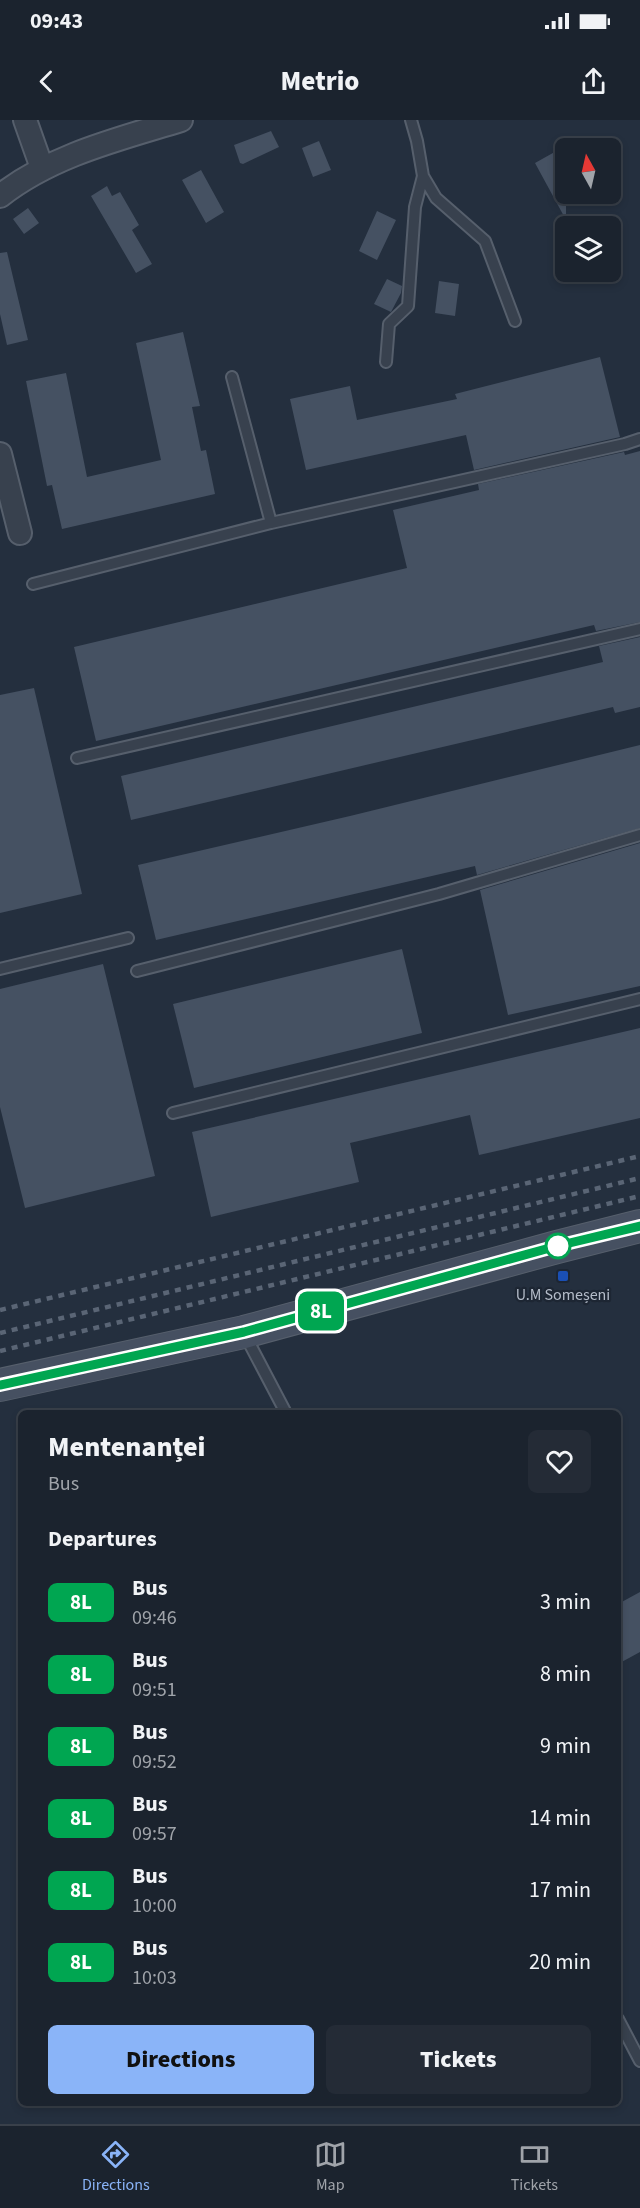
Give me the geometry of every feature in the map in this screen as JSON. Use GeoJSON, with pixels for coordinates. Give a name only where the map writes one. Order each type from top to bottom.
{"type":"FeatureCollection","features":[{"type":"Feature","properties":{"kind":"main road"},"geometry":{"type":"LineString","coordinates":[[0,1385],[244,1332],[557,1246],[640,1226]]}},
{"type":"Feature","properties":{"kind":"street"},"geometry":{"type":"LineString","coordinates":[[25,120],[42,168]]}},
{"type":"Feature","properties":{"kind":"street"},"geometry":{"type":"LineString","coordinates":[[0,196],[42,168],[70,156],[181,120]]}},
{"type":"Feature","properties":{"kind":"street"},"geometry":{"type":"LineString","coordinates":[[0,454],[20,533]]}},
{"type":"Feature","properties":{"kind":"lane"},"geometry":{"type":"LineString","coordinates":[[411,120],[423,176],[436,198],[484,241],[515,321]]}},
{"type":"Feature","properties":{"kind":"lane"},"geometry":{"type":"LineString","coordinates":[[386,362],[389,324],[408,306],[415,207],[423,176]]}},
{"type":"Feature","properties":{"kind":"lane"},"geometry":{"type":"LineString","coordinates":[[232,377],[271,523]]}},
{"type":"Feature","properties":{"kind":"lane"},"geometry":{"type":"LineString","coordinates":[[33,584],[271,523],[640,439]]}},
{"type":"Feature","properties":{"kind":"lane"},"geometry":{"type":"LineString","coordinates":[[77,759],[640,629]]}},
{"type":"Feature","properties":{"kind":"lane"},"geometry":{"type":"LineString","coordinates":[[137,971],[439,894],[640,836]]}},
{"type":"Feature","properties":{"kind":"lane"},"geometry":{"type":"LineString","coordinates":[[0,969],[128,938]]}},
{"type":"Feature","properties":{"kind":"lane"},"geometry":{"type":"LineString","coordinates":[[172,1113],[640,999]]}},
{"type":"Feature","properties":{"kind":"lane"},"geometry":{"type":"LineString","coordinates":[[244,1332],[252,1352],[284,1410]]}},
{"type":"Feature","properties":{"kind":"lane"},"geometry":{"type":"LineString","coordinates":[[621,2025],[640,2061]]}},
{"type":"Feature","properties":{"kind":"building"},"geometry":{"type":"Polygon","coordinates":[[[271,131],[279,147],[243,164],[240,163],[234,145],[271,131]]]}},
{"type":"Feature","properties":{"kind":"building"},"geometry":{"type":"Polygon","coordinates":[[[319,141],[331,170],[313,177],[302,148],[319,141]]]}},
{"type":"Feature","properties":{"kind":"building"},"geometry":{"type":"Polygon","coordinates":[[[555,152],[555,200],[535,163],[555,152]]]}},
{"type":"Feature","properties":{"kind":"building"},"geometry":{"type":"Polygon","coordinates":[[[201,170],[224,212],[206,223],[182,180],[201,170]]]}},
{"type":"Feature","properties":{"kind":"building"},"geometry":{"type":"Polygon","coordinates":[[[107,186],[112,196],[120,192],[139,225],[132,230],[152,264],[136,273],[91,196],[107,186]]]}},
{"type":"Feature","properties":{"kind":"building"},"geometry":{"type":"Polygon","coordinates":[[[557,204],[566,204],[566,216],[557,204]]]}},
{"type":"Feature","properties":{"kind":"building"},"geometry":{"type":"Polygon","coordinates":[[[28,208],[39,223],[24,234],[13,219],[28,208]]]}},
{"type":"Feature","properties":{"kind":"building"},"geometry":{"type":"Polygon","coordinates":[[[377,211],[396,220],[377,260],[359,251],[377,211]]]}},
{"type":"Feature","properties":{"kind":"building"},"geometry":{"type":"Polygon","coordinates":[[[7,252],[28,340],[7,345],[0,314],[0,253],[7,252]]]}},
{"type":"Feature","properties":{"kind":"building"},"geometry":{"type":"Polygon","coordinates":[[[387,279],[402,286],[401,293],[391,312],[374,304],[387,279]]]}},
{"type":"Feature","properties":{"kind":"building"},"geometry":{"type":"Polygon","coordinates":[[[439,281],[459,284],[455,316],[435,313],[439,281]]]}},
{"type":"Feature","properties":{"kind":"building"},"geometry":{"type":"Polygon","coordinates":[[[183,332],[200,406],[192,407],[201,451],[206,450],[215,494],[62,529],[52,485],[47,486],[26,381],[66,373],[87,477],[161,460],[136,343],[183,332]]]}},
{"type":"Feature","properties":{"kind":"building"},"geometry":{"type":"Polygon","coordinates":[[[600,357],[620,437],[474,470],[466,435],[306,470],[290,399],[350,386],[357,420],[457,399],[455,394],[600,357]]]}},
{"type":"Feature","properties":{"kind":"building"},"geometry":{"type":"Polygon","coordinates":[[[640,451],[640,622],[596,631],[594,625],[96,741],[74,647],[407,568],[393,510],[479,490],[478,484],[624,452],[625,455],[640,451]]]}},
{"type":"Feature","properties":{"kind":"building"},"geometry":{"type":"Polygon","coordinates":[[[640,637],[640,707],[615,713],[613,707],[131,820],[121,776],[603,662],[599,646],[640,637]]]}},
{"type":"Feature","properties":{"kind":"building"},"geometry":{"type":"Polygon","coordinates":[[[34,688],[82,894],[0,913],[0,695],[34,688]]]}},
{"type":"Feature","properties":{"kind":"building"},"geometry":{"type":"Polygon","coordinates":[[[640,745],[640,828],[477,875],[475,866],[156,940],[138,865],[640,745]]]}},
{"type":"Feature","properties":{"kind":"building"},"geometry":{"type":"Polygon","coordinates":[[[640,843],[640,986],[508,1015],[480,890],[640,843]]]}},
{"type":"Feature","properties":{"kind":"building"},"geometry":{"type":"Polygon","coordinates":[[[402,949],[422,1033],[194,1088],[173,1004],[402,949]]]}},
{"type":"Feature","properties":{"kind":"building"},"geometry":{"type":"Polygon","coordinates":[[[103,964],[155,1176],[25,1208],[0,1107],[0,989],[103,964]]]}},
{"type":"Feature","properties":{"kind":"building"},"geometry":{"type":"Polygon","coordinates":[[[640,1028],[640,1118],[479,1155],[470,1115],[350,1143],[359,1182],[211,1217],[192,1132],[640,1028]]]}},
{"type":"Feature","properties":{"kind":"building"},"geometry":{"type":"Polygon","coordinates":[[[640,1592],[640,1652],[621,1662],[621,1602],[640,1592]]]}},
{"type":"Feature","properties":{"kind":"railway"},"geometry":{"type":"LineString","coordinates":[[0,1310],[640,1156]]}},
{"type":"Feature","properties":{"kind":"railway"},"geometry":{"type":"LineString","coordinates":[[0,1333],[640,1178]]}},
{"type":"Feature","properties":{"kind":"railway"},"geometry":{"type":"LineString","coordinates":[[0,1351],[640,1196]]}},
{"type":"Feature","properties":{"kind":"bus line","name":"8L"},"geometry":{"type":"LineString","coordinates":[[0,1385],[244,1332],[557,1246],[640,1226]]}},
{"type":"Feature","properties":{"kind":"place","name":"U.M Someșeni"},"geometry":{"type":"Point","coordinates":[563,1276]}}]}
